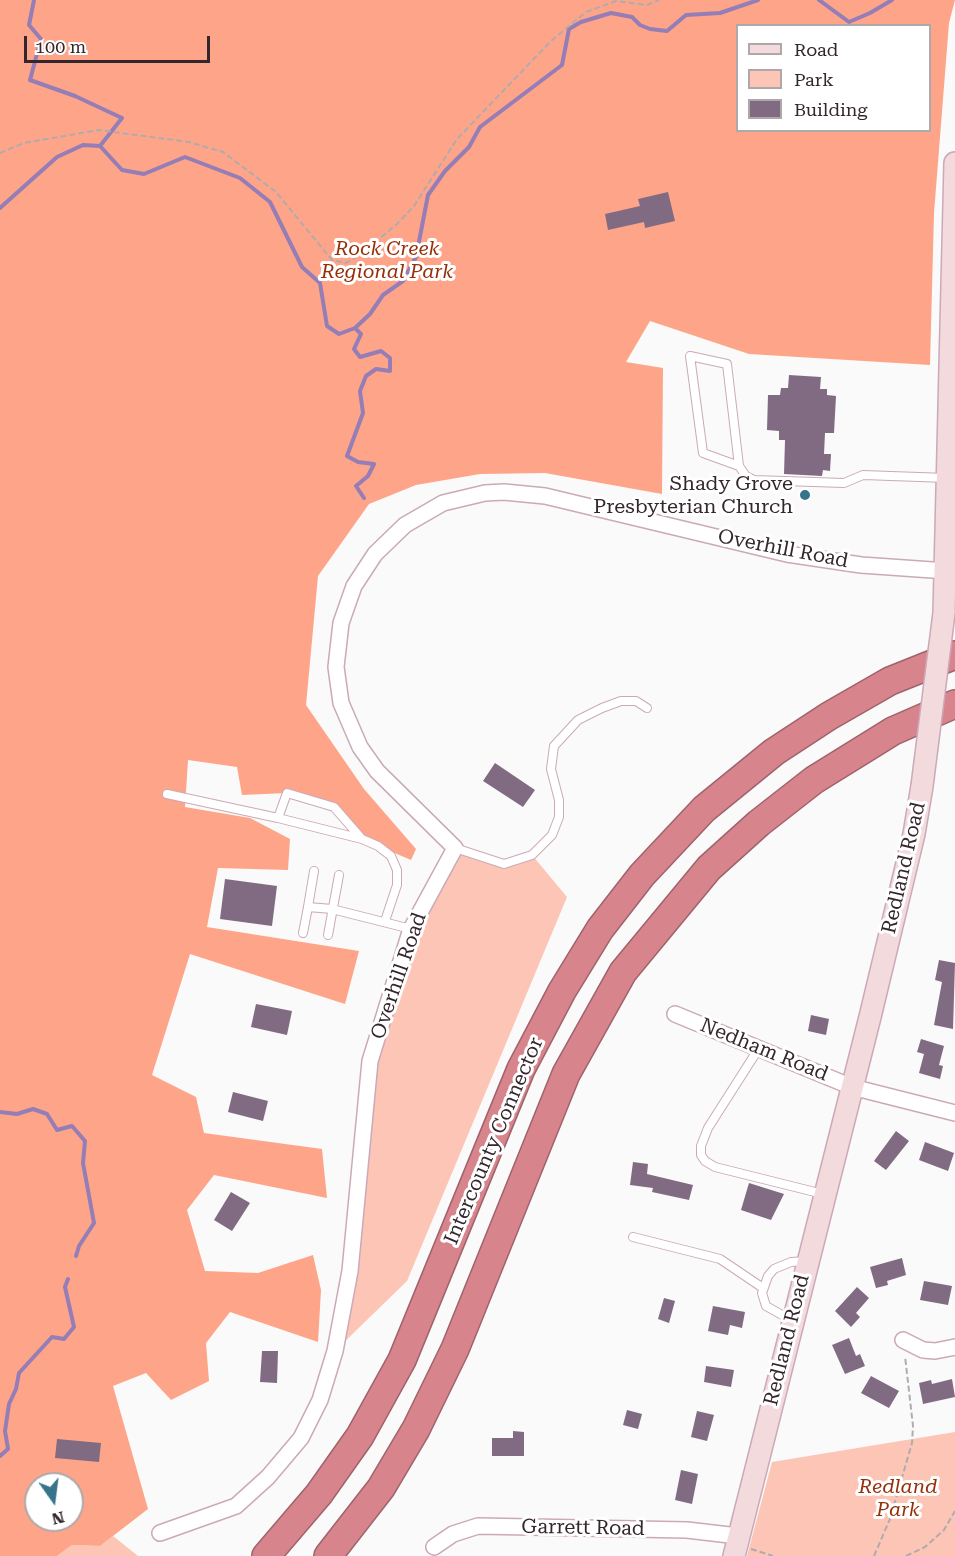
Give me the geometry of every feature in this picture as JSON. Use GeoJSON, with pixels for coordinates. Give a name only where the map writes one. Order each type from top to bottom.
{"type":"FeatureCollection","features":[{"type":"Feature","properties":{"kind":"highway","name":"Intercounty Connector"},"geometry":{"type":"LineString","coordinates":[[266,1556],[319,1494],[360,1436],[402,1360],[521,1069],[562,991],[614,911],[642,875],[704,808],[774,752],[829,716],[891,681],[955,655]]}},
{"type":"Feature","properties":{"kind":"highway","name":"Intercounty Connector"},"geometry":{"type":"LineString","coordinates":[[328,1556],[381,1488],[416,1429],[455,1349],[566,1074],[623,972],[709,868],[759,823],[814,780],[893,731],[955,704]]}},
{"type":"Feature","properties":{"kind":"main road","name":"Redland Road"},"geometry":{"type":"LineString","coordinates":[[741,1547],[792,1321],[915,834],[944,613],[947,571],[950,284],[955,164]]}},
{"type":"Feature","properties":{"kind":"street","name":"Overhill Road"},"geometry":{"type":"LineString","coordinates":[[160,1533],[236,1506],[268,1477],[301,1438],[320,1400],[335,1351],[350,1271],[370,1061],[411,929],[455,848],[372,763],[350,728],[338,686],[337,645],[346,603],[363,569],[390,538],[423,513],[443,503],[485,493],[525,494],[630,515],[787,554],[861,565],[947,571]]}},
{"type":"Feature","properties":{"kind":"street","name":"Nedham Road"},"geometry":{"type":"LineString","coordinates":[[675,1014],[852,1087],[955,1113]]}},
{"type":"Feature","properties":{"kind":"street"},"geometry":{"type":"LineString","coordinates":[[903,1340],[923,1350],[935,1351],[955,1347]]}},
{"type":"Feature","properties":{"kind":"street","name":"Garrett Road"},"geometry":{"type":"LineString","coordinates":[[434,1547],[453,1534],[478,1526],[687,1530],[741,1547]]}},
{"type":"Feature","properties":{"kind":"lane"},"geometry":{"type":"LineString","coordinates":[[739,466],[703,453],[690,356],[727,363],[739,466],[746,476],[754,480],[844,483],[863,475],[949,478]]}},
{"type":"Feature","properties":{"kind":"lane"},"geometry":{"type":"LineString","coordinates":[[455,848],[504,864],[532,855],[552,834],[559,817],[559,800],[551,769],[554,746],[578,720],[602,708],[621,701],[636,701],[647,708]]}},
{"type":"Feature","properties":{"kind":"lane"},"geometry":{"type":"LineString","coordinates":[[278,818],[287,793],[334,807],[362,839]]}},
{"type":"Feature","properties":{"kind":"lane"},"geometry":{"type":"LineString","coordinates":[[167,794],[278,818],[362,839],[378,846],[391,856],[397,870],[397,885],[385,921]]}},
{"type":"Feature","properties":{"kind":"lane"},"geometry":{"type":"LineString","coordinates":[[303,933],[315,872]]}},
{"type":"Feature","properties":{"kind":"lane"},"geometry":{"type":"LineString","coordinates":[[328,935],[339,875]]}},
{"type":"Feature","properties":{"kind":"lane"},"geometry":{"type":"LineString","coordinates":[[308,907],[332,909],[411,929]]}},
{"type":"Feature","properties":{"kind":"lane"},"geometry":{"type":"LineString","coordinates":[[759,1048],[708,1128],[700,1155],[715,1167],[825,1194]]}},
{"type":"Feature","properties":{"kind":"lane"},"geometry":{"type":"LineString","coordinates":[[633,1237],[720,1259],[763,1288]]}},
{"type":"Feature","properties":{"kind":"lane"},"geometry":{"type":"LineString","coordinates":[[792,1321],[766,1306],[762,1299],[763,1288],[768,1276],[782,1265],[808,1261]]}},
{"type":"Feature","properties":{"kind":"path"},"geometry":{"type":"LineString","coordinates":[[0,153],[24,143],[99,130],[189,142],[223,152],[276,192],[332,260],[346,263],[361,254],[397,224],[414,206],[457,139],[551,41],[586,12],[616,1],[647,5],[659,0]]}},
{"type":"Feature","properties":{"kind":"path"},"geometry":{"type":"LineString","coordinates":[[874,1556],[890,1519],[912,1443],[913,1426],[903,1340]]}},
{"type":"Feature","properties":{"kind":"path"},"geometry":{"type":"LineString","coordinates":[[906,1556],[925,1547],[944,1530],[955,1511]]}},
{"type":"Feature","properties":{"kind":"path"},"geometry":{"type":"LineString","coordinates":[[741,1547],[773,1556]]}},
{"type":"Feature","properties":{"kind":"green space","name":"Rock Creek Regional Park"},"geometry":{"type":"Polygon","coordinates":[[[0,0],[955,0],[949,23],[934,213],[930,365],[749,354],[650,321],[626,362],[663,368],[662,494],[545,473],[480,474],[416,485],[369,504],[318,576],[306,705],[364,789],[416,849],[411,860],[362,839],[334,807],[287,793],[242,795],[237,767],[188,760],[185,807],[250,818],[290,839],[288,870],[218,868],[207,927],[359,951],[345,1004],[190,954],[152,1075],[196,1097],[204,1133],[322,1149],[327,1198],[214,1175],[187,1210],[205,1271],[258,1273],[313,1255],[321,1290],[318,1342],[230,1312],[206,1343],[209,1381],[171,1400],[146,1373],[113,1386],[148,1509],[100,1546],[72,1545],[57,1556],[0,1556],[0,0]]]}},
{"type":"Feature","properties":{"kind":"green space"},"geometry":{"type":"Polygon","coordinates":[[[455,848],[504,864],[532,855],[567,897],[407,1281],[335,1351],[370,1061],[411,929],[455,848]]]}},
{"type":"Feature","properties":{"kind":"green space","name":"Redland Park"},"geometry":{"type":"Polygon","coordinates":[[[955,1432],[955,1556],[747,1556],[772,1462],[955,1432]]]}},
{"type":"Feature","properties":{"kind":"green space"},"geometry":{"type":"Polygon","coordinates":[[[113,1536],[138,1556],[57,1556],[72,1545],[100,1546],[113,1536]]]}},
{"type":"Feature","properties":{"kind":"building"},"geometry":{"type":"Polygon","coordinates":[[[668,192],[675,221],[645,228],[644,222],[608,230],[605,214],[640,206],[638,199],[668,192]]]}},
{"type":"Feature","properties":{"kind":"building"},"geometry":{"type":"Polygon","coordinates":[[[789,375],[821,377],[820,389],[827,389],[827,395],[836,396],[834,433],[825,433],[824,454],[831,454],[830,471],[823,470],[822,476],[784,474],[785,440],[779,440],[779,431],[767,430],[768,395],[780,395],[781,388],[788,388],[789,375]]]}},
{"type":"Feature","properties":{"kind":"building"},"geometry":{"type":"Polygon","coordinates":[[[495,763],[535,790],[523,807],[483,781],[495,763]]]}},
{"type":"Feature","properties":{"kind":"building"},"geometry":{"type":"Polygon","coordinates":[[[225,879],[277,886],[272,926],[220,919],[225,879]]]}},
{"type":"Feature","properties":{"kind":"building"},"geometry":{"type":"Polygon","coordinates":[[[939,960],[955,963],[953,1029],[934,1025],[942,982],[935,980],[939,960]]]}},
{"type":"Feature","properties":{"kind":"building"},"geometry":{"type":"Polygon","coordinates":[[[256,1004],[292,1011],[287,1035],[251,1027],[256,1004]]]}},
{"type":"Feature","properties":{"kind":"building"},"geometry":{"type":"Polygon","coordinates":[[[811,1015],[829,1019],[826,1035],[808,1031],[811,1015]]]}},
{"type":"Feature","properties":{"kind":"building"},"geometry":{"type":"Polygon","coordinates":[[[921,1039],[944,1046],[939,1065],[943,1066],[940,1079],[919,1073],[924,1054],[917,1052],[921,1039]]]}},
{"type":"Feature","properties":{"kind":"building"},"geometry":{"type":"Polygon","coordinates":[[[233,1092],[268,1101],[263,1121],[228,1112],[233,1092]]]}},
{"type":"Feature","properties":{"kind":"building"},"geometry":{"type":"Polygon","coordinates":[[[896,1131],[909,1141],[886,1170],[874,1161],[896,1131]]]}},
{"type":"Feature","properties":{"kind":"building"},"geometry":{"type":"Polygon","coordinates":[[[925,1142],[954,1153],[948,1171],[919,1160],[925,1142]]]}},
{"type":"Feature","properties":{"kind":"building"},"geometry":{"type":"Polygon","coordinates":[[[633,1162],[648,1164],[647,1174],[693,1185],[689,1200],[652,1192],[653,1188],[630,1185],[633,1162]]]}},
{"type":"Feature","properties":{"kind":"building"},"geometry":{"type":"Polygon","coordinates":[[[749,1183],[784,1194],[771,1220],[741,1210],[749,1183]]]}},
{"type":"Feature","properties":{"kind":"building"},"geometry":{"type":"Polygon","coordinates":[[[231,1192],[250,1203],[232,1231],[214,1220],[231,1192]]]}},
{"type":"Feature","properties":{"kind":"building"},"geometry":{"type":"Polygon","coordinates":[[[902,1258],[906,1275],[887,1281],[888,1285],[876,1288],[870,1267],[902,1258]]]}},
{"type":"Feature","properties":{"kind":"building"},"geometry":{"type":"Polygon","coordinates":[[[924,1281],[952,1286],[948,1305],[920,1300],[924,1281]]]}},
{"type":"Feature","properties":{"kind":"building"},"geometry":{"type":"Polygon","coordinates":[[[857,1287],[869,1298],[856,1313],[860,1317],[851,1327],[835,1311],[857,1287]]]}},
{"type":"Feature","properties":{"kind":"building"},"geometry":{"type":"Polygon","coordinates":[[[664,1298],[675,1301],[669,1323],[658,1319],[664,1298]]]}},
{"type":"Feature","properties":{"kind":"building"},"geometry":{"type":"Polygon","coordinates":[[[713,1306],[745,1312],[742,1328],[730,1325],[728,1335],[708,1331],[713,1306]]]}},
{"type":"Feature","properties":{"kind":"building"},"geometry":{"type":"Polygon","coordinates":[[[849,1338],[856,1356],[860,1354],[865,1366],[845,1374],[832,1345],[849,1338]]]}},
{"type":"Feature","properties":{"kind":"building"},"geometry":{"type":"Polygon","coordinates":[[[262,1351],[278,1351],[277,1383],[260,1382],[262,1351]]]}},
{"type":"Feature","properties":{"kind":"building"},"geometry":{"type":"Polygon","coordinates":[[[706,1366],[734,1370],[731,1387],[704,1382],[706,1366]]]}},
{"type":"Feature","properties":{"kind":"building"},"geometry":{"type":"Polygon","coordinates":[[[871,1376],[899,1391],[889,1408],[861,1393],[871,1376]]]}},
{"type":"Feature","properties":{"kind":"building"},"geometry":{"type":"Polygon","coordinates":[[[952,1379],[955,1397],[923,1404],[919,1383],[931,1380],[932,1384],[952,1379]]]}},
{"type":"Feature","properties":{"kind":"building"},"geometry":{"type":"Polygon","coordinates":[[[627,1410],[642,1414],[638,1429],[623,1425],[627,1410]]]}},
{"type":"Feature","properties":{"kind":"building"},"geometry":{"type":"Polygon","coordinates":[[[697,1411],[714,1415],[707,1441],[691,1437],[697,1411]]]}},
{"type":"Feature","properties":{"kind":"building"},"geometry":{"type":"Polygon","coordinates":[[[513,1431],[524,1432],[524,1456],[492,1456],[492,1438],[513,1438],[513,1431]]]}},
{"type":"Feature","properties":{"kind":"building"},"geometry":{"type":"Polygon","coordinates":[[[57,1439],[101,1443],[99,1462],[55,1458],[57,1439]]]}},
{"type":"Feature","properties":{"kind":"building"},"geometry":{"type":"Polygon","coordinates":[[[681,1470],[698,1474],[692,1504],[675,1500],[681,1470]]]}},
{"type":"Feature","properties":{"kind":"waterway"},"geometry":{"type":"LineString","coordinates":[[34,0],[29,25],[41,39],[30,80],[75,96],[122,118],[100,146]]}},
{"type":"Feature","properties":{"kind":"waterway"},"geometry":{"type":"LineString","coordinates":[[0,208],[57,157],[83,145],[100,146],[122,170],[144,174],[185,157],[240,178],[270,202],[302,267],[320,283],[327,326],[339,334],[355,328],[370,314],[383,295],[403,281],[416,257],[428,195],[445,171],[469,147],[480,127],[562,65],[569,29],[581,22],[611,13],[632,17],[640,25],[650,29],[667,31],[686,15],[720,13],[758,0]]}},
{"type":"Feature","properties":{"kind":"waterway"},"geometry":{"type":"LineString","coordinates":[[819,0],[849,22],[892,0]]}},
{"type":"Feature","properties":{"kind":"waterway"},"geometry":{"type":"LineString","coordinates":[[355,328],[361,334],[354,349],[360,357],[381,351],[390,358],[390,371],[376,369],[366,376],[360,391],[363,413],[347,456],[358,462],[374,464],[368,476],[356,486],[364,498]]}},
{"type":"Feature","properties":{"kind":"waterway"},"geometry":{"type":"LineString","coordinates":[[0,1112],[17,1114],[33,1109],[47,1114],[57,1130],[72,1126],[85,1141],[83,1163],[94,1223],[79,1246],[76,1256]]}},
{"type":"Feature","properties":{"kind":"waterway"},"geometry":{"type":"LineString","coordinates":[[0,1456],[8,1449],[5,1431],[9,1404],[16,1389],[19,1373],[52,1337],[64,1339],[74,1327],[65,1287],[68,1279]]}},
{"type":"Feature","properties":{"kind":"place","name":"Shady Grove Presbyterian Church"},"geometry":{"type":"Point","coordinates":[805,495]}}]}
